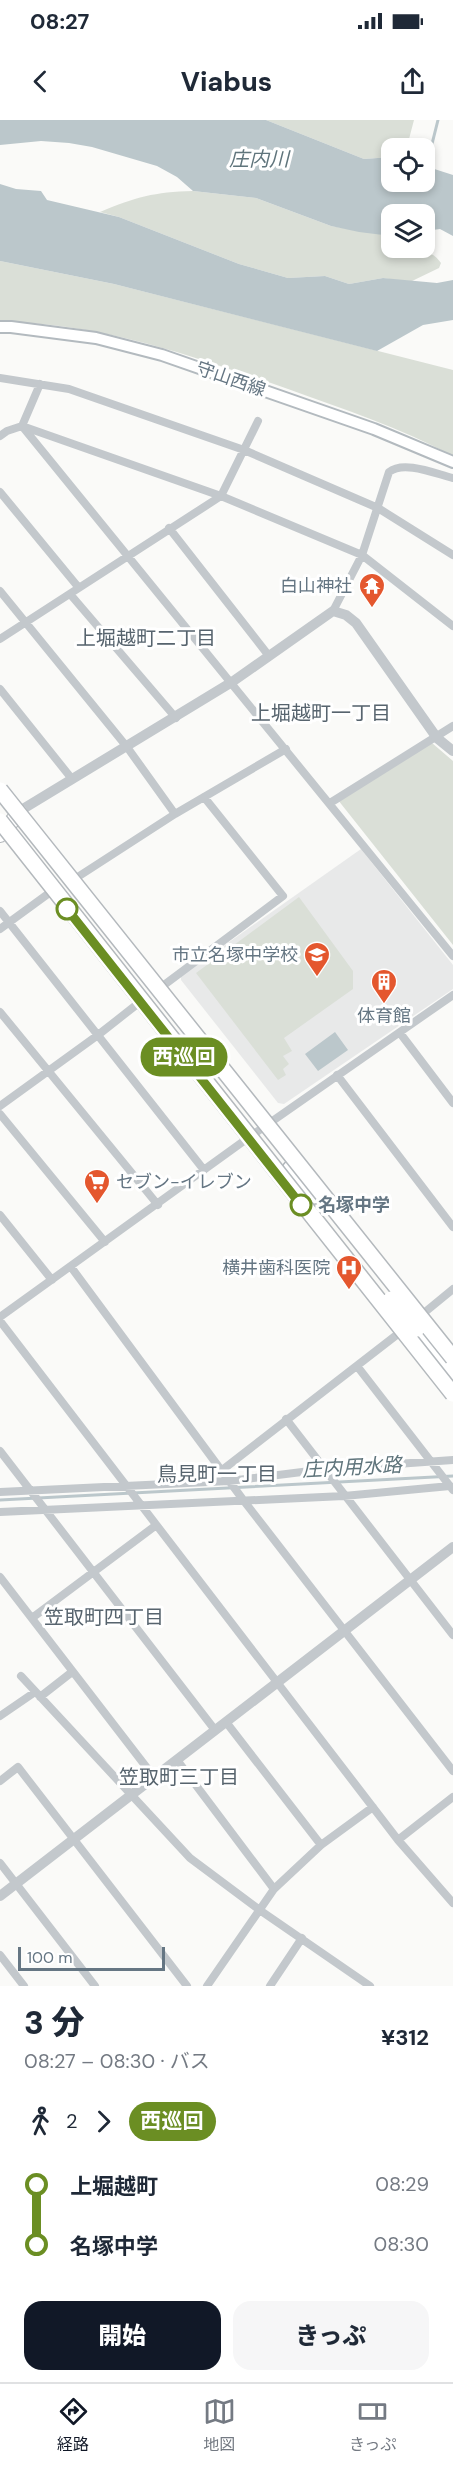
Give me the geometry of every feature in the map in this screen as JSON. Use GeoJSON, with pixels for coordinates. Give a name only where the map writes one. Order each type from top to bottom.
{"type":"FeatureCollection","features":[{"type":"Feature","properties":{"kind":"highway"},"geometry":{"type":"LineString","coordinates":[[0,790],[453,1358]]}},
{"type":"Feature","properties":{"kind":"highway"},"geometry":{"type":"LineString","coordinates":[[0,801],[110,945],[291,1168],[325,1209],[453,1348]]}},
{"type":"Feature","properties":{"kind":"highway"},"geometry":{"type":"LineString","coordinates":[[5,823],[11,843],[17,847]]}},
{"type":"Feature","properties":{"kind":"highway"},"geometry":{"type":"LineString","coordinates":[[5,823],[244,1133],[453,1394]]}},
{"type":"Feature","properties":{"kind":"highway"},"geometry":{"type":"LineString","coordinates":[[244,1133],[341,1238],[453,1375]]}},
{"type":"Feature","properties":{"kind":"main road","name":"守山西線"},"geometry":{"type":"LineString","coordinates":[[0,327],[96,338],[162,355],[374,429],[453,462]]}},
{"type":"Feature","properties":{"kind":"street"},"geometry":{"type":"LineString","coordinates":[[0,378],[69,389],[244,450],[378,508],[453,555]]}},
{"type":"Feature","properties":{"kind":"street"},"geometry":{"type":"LineString","coordinates":[[22,426],[40,384]]}},
{"type":"Feature","properties":{"kind":"street"},"geometry":{"type":"LineString","coordinates":[[0,639],[221,496],[258,421]]}},
{"type":"Feature","properties":{"kind":"street"},"geometry":{"type":"LineString","coordinates":[[22,426],[453,956]]}},
{"type":"Feature","properties":{"kind":"street"},"geometry":{"type":"LineString","coordinates":[[0,436],[22,426],[221,496],[362,555],[453,626]]}},
{"type":"Feature","properties":{"kind":"street"},"geometry":{"type":"LineString","coordinates":[[5,823],[72,779],[232,682],[333,611],[362,555],[389,472],[393,469],[408,468],[453,478]]}},
{"type":"Feature","properties":{"kind":"street"},"geometry":{"type":"LineString","coordinates":[[0,492],[79,588]]}},
{"type":"Feature","properties":{"kind":"street"},"geometry":{"type":"LineString","coordinates":[[169,528],[269,656]]}},
{"type":"Feature","properties":{"kind":"street"},"geometry":{"type":"LineString","coordinates":[[0,591],[127,747],[175,814]]}},
{"type":"Feature","properties":{"kind":"street"},"geometry":{"type":"LineString","coordinates":[[70,594],[176,718]]}},
{"type":"Feature","properties":{"kind":"street"},"geometry":{"type":"LineString","coordinates":[[333,611],[346,615],[356,623],[438,738],[453,751]]}},
{"type":"Feature","properties":{"kind":"street"},"geometry":{"type":"LineString","coordinates":[[0,689],[72,779]]}},
{"type":"Feature","properties":{"kind":"street"},"geometry":{"type":"LineString","coordinates":[[330,803],[438,738],[453,726]]}},
{"type":"Feature","properties":{"kind":"street"},"geometry":{"type":"LineString","coordinates":[[73,880],[175,814],[286,749]]}},
{"type":"Feature","properties":{"kind":"street"},"geometry":{"type":"LineString","coordinates":[[0,784],[5,823]]}},
{"type":"Feature","properties":{"kind":"street"},"geometry":{"type":"LineString","coordinates":[[160,988],[283,896],[204,797]]}},
{"type":"Feature","properties":{"kind":"street"},"geometry":{"type":"LineString","coordinates":[[5,823],[36,834],[272,1122],[423,1314]]}},
{"type":"Feature","properties":{"kind":"street"},"geometry":{"type":"LineString","coordinates":[[17,847],[453,1394]]}},
{"type":"Feature","properties":{"kind":"street"},"geometry":{"type":"LineString","coordinates":[[0,929],[52,891]]}},
{"type":"Feature","properties":{"kind":"street"},"geometry":{"type":"LineString","coordinates":[[0,912],[204,1170]]}},
{"type":"Feature","properties":{"kind":"street"},"geometry":{"type":"LineString","coordinates":[[453,994],[272,1122],[244,1133],[204,1170],[0,1319],[125,1487],[398,1840],[453,1904]]}},
{"type":"Feature","properties":{"kind":"street"},"geometry":{"type":"LineString","coordinates":[[0,1106],[140,1002]]}},
{"type":"Feature","properties":{"kind":"street"},"geometry":{"type":"LineString","coordinates":[[0,1012],[158,1205]]}},
{"type":"Feature","properties":{"kind":"street"},"geometry":{"type":"LineString","coordinates":[[400,1033],[453,1103]]}},
{"type":"Feature","properties":{"kind":"street"},"geometry":{"type":"LineString","coordinates":[[337,1075],[453,1227]]}},
{"type":"Feature","properties":{"kind":"street"},"geometry":{"type":"LineString","coordinates":[[0,1114],[105,1242]]}},
{"type":"Feature","properties":{"kind":"street"},"geometry":{"type":"LineString","coordinates":[[0,1215],[52,1280]]}},
{"type":"Feature","properties":{"kind":"street"},"geometry":{"type":"LineString","coordinates":[[71,1267],[221,1471],[453,1771]]}},
{"type":"Feature","properties":{"kind":"street"},"geometry":{"type":"LineString","coordinates":[[221,1471],[403,1331],[453,1289]]}},
{"type":"Feature","properties":{"kind":"street"},"geometry":{"type":"LineString","coordinates":[[357,1366],[451,1488]]}},
{"type":"Feature","properties":{"kind":"street"},"geometry":{"type":"LineString","coordinates":[[286,1419],[453,1635]]}},
{"type":"Feature","properties":{"kind":"street"},"geometry":{"type":"LineString","coordinates":[[0,1451],[215,1730]]}},
{"type":"Feature","properties":{"kind":"street"},"geometry":{"type":"LineString","coordinates":[[0,1492],[229,1481],[326,1469],[453,1460]]}},
{"type":"Feature","properties":{"kind":"street"},"geometry":{"type":"LineString","coordinates":[[0,1512],[344,1496],[451,1488]]}},
{"type":"Feature","properties":{"kind":"street"},"geometry":{"type":"LineString","coordinates":[[32,1618],[155,1526]]}},
{"type":"Feature","properties":{"kind":"street"},"geometry":{"type":"LineString","coordinates":[[0,1896],[453,1547]]}},
{"type":"Feature","properties":{"kind":"street"},"geometry":{"type":"LineString","coordinates":[[0,1577],[154,1777]]}},
{"type":"Feature","properties":{"kind":"street"},"geometry":{"type":"LineString","coordinates":[[0,1716],[38,1695],[72,1672]]}},
{"type":"Feature","properties":{"kind":"street"},"geometry":{"type":"LineString","coordinates":[[21,1676],[190,1858],[261,1911],[370,1986]]}},
{"type":"Feature","properties":{"kind":"street"},"geometry":{"type":"LineString","coordinates":[[226,1722],[321,1845]]}},
{"type":"Feature","properties":{"kind":"street"},"geometry":{"type":"LineString","coordinates":[[177,1760],[274,1889]]}},
{"type":"Feature","properties":{"kind":"street"},"geometry":{"type":"LineString","coordinates":[[0,1781],[18,1767],[187,1986]]}},
{"type":"Feature","properties":{"kind":"street"},"geometry":{"type":"LineString","coordinates":[[398,1840],[453,1797]]}},
{"type":"Feature","properties":{"kind":"street"},"geometry":{"type":"LineString","coordinates":[[207,1986],[261,1911],[274,1889],[321,1845],[373,1807]]}},
{"type":"Feature","properties":{"kind":"street"},"geometry":{"type":"LineString","coordinates":[[0,1863],[95,1986]]}},
{"type":"Feature","properties":{"kind":"street"},"geometry":{"type":"LineString","coordinates":[[270,1986],[302,1938]]}},
{"type":"Feature","properties":{"kind":"street"},"geometry":{"type":"LineString","coordinates":[[0,1955],[24,1986]]}},
{"type":"Feature","properties":{"kind":"shaded area"},"geometry":{"type":"Polygon","coordinates":[[[266,120],[414,120],[409,138],[381,138],[381,158],[364,159],[266,120]]]}},
{"type":"Feature","properties":{"kind":"shaded area"},"geometry":{"type":"Polygon","coordinates":[[[193,191],[256,198],[331,226],[381,234],[381,258],[435,256],[441,263],[439,268],[410,282],[383,278],[349,284],[325,276],[288,278],[239,264],[119,217],[100,212],[145,196],[193,191]]]}},
{"type":"Feature","properties":{"kind":"shaded area"},"geometry":{"type":"Polygon","coordinates":[[[0,261],[114,284],[453,370],[453,456],[372,420],[182,354],[74,328],[0,322],[0,261]]]}},
{"type":"Feature","properties":{"kind":"shaded area"},"geometry":{"type":"Polygon","coordinates":[[[432,743],[453,761],[453,945],[338,800],[432,743]]]}},
{"type":"Feature","properties":{"kind":"shaded area","name":"市立名塚中学校"},"geometry":{"type":"Polygon","coordinates":[[[361,849],[453,965],[453,989],[284,1104],[278,1103],[181,980],[181,976],[361,849]]]}},
{"type":"Feature","properties":{"kind":"shaded area"},"geometry":{"type":"Polygon","coordinates":[[[299,897],[353,971],[353,989],[284,1038],[292,1051],[283,1056],[289,1064],[283,1069],[286,1075],[278,1080],[196,973],[299,897]]]}},
{"type":"Feature","properties":{"kind":"water","name":"庄内川"},"geometry":{"type":"Polygon","coordinates":[[[0,120],[266,120],[364,159],[381,158],[381,192],[435,192],[435,169],[453,175],[453,236],[440,229],[435,230],[435,204],[381,204],[381,235],[359,232],[331,226],[256,198],[193,191],[177,177],[157,166],[92,147],[41,141],[0,145],[0,120]]]}},
{"type":"Feature","properties":{"kind":"water"},"geometry":{"type":"Polygon","coordinates":[[[0,184],[16,189],[41,191],[47,200],[119,217],[239,264],[288,278],[325,276],[349,284],[383,278],[437,283],[453,280],[453,320],[423,325],[377,351],[114,284],[0,261],[0,184]]]}},
{"type":"Feature","properties":{"kind":"water"},"geometry":{"type":"Polygon","coordinates":[[[335,1032],[348,1050],[318,1071],[305,1054],[335,1032]]]}},
{"type":"Feature","properties":{"kind":"waterway"},"geometry":{"type":"LineString","coordinates":[[434,138],[438,120]]}},
{"type":"Feature","properties":{"kind":"waterway","name":"庄内用水路"},"geometry":{"type":"LineString","coordinates":[[0,1500],[453,1476]]}},
{"type":"Feature","properties":{"kind":"bus line","name":"西巡回"},"geometry":{"type":"LineString","coordinates":[[67,909],[301,1205]]}},
{"type":"Feature","properties":{"kind":"place","name":"白山神社"},"geometry":{"type":"Point","coordinates":[372,609]}},
{"type":"Feature","properties":{"kind":"place","name":"市立名塚中学校"},"geometry":{"type":"Point","coordinates":[317,978]}},
{"type":"Feature","properties":{"kind":"place","name":"体育館"},"geometry":{"type":"Point","coordinates":[384,1005]}},
{"type":"Feature","properties":{"kind":"place","name":"セブン-イレブン"},"geometry":{"type":"Point","coordinates":[97,1205]}},
{"type":"Feature","properties":{"kind":"place","name":"名塚中学"},"geometry":{"type":"Point","coordinates":[301,1205]}},
{"type":"Feature","properties":{"kind":"place","name":"横井歯科医院"},"geometry":{"type":"Point","coordinates":[349,1291]}},
{"type":"Feature","properties":{"kind":"district","name":"上堀越町二丁目"},"geometry":{"type":"Point","coordinates":[146,638]}},
{"type":"Feature","properties":{"kind":"district","name":"上堀越町一丁目"},"geometry":{"type":"Point","coordinates":[321,713]}},
{"type":"Feature","properties":{"kind":"district","name":"鳥見町一丁目"},"geometry":{"type":"Point","coordinates":[217,1474]}},
{"type":"Feature","properties":{"kind":"district","name":"笠取町四丁目"},"geometry":{"type":"Point","coordinates":[104,1617]}},
{"type":"Feature","properties":{"kind":"district","name":"笠取町三丁目"},"geometry":{"type":"Point","coordinates":[179,1777]}}]}
